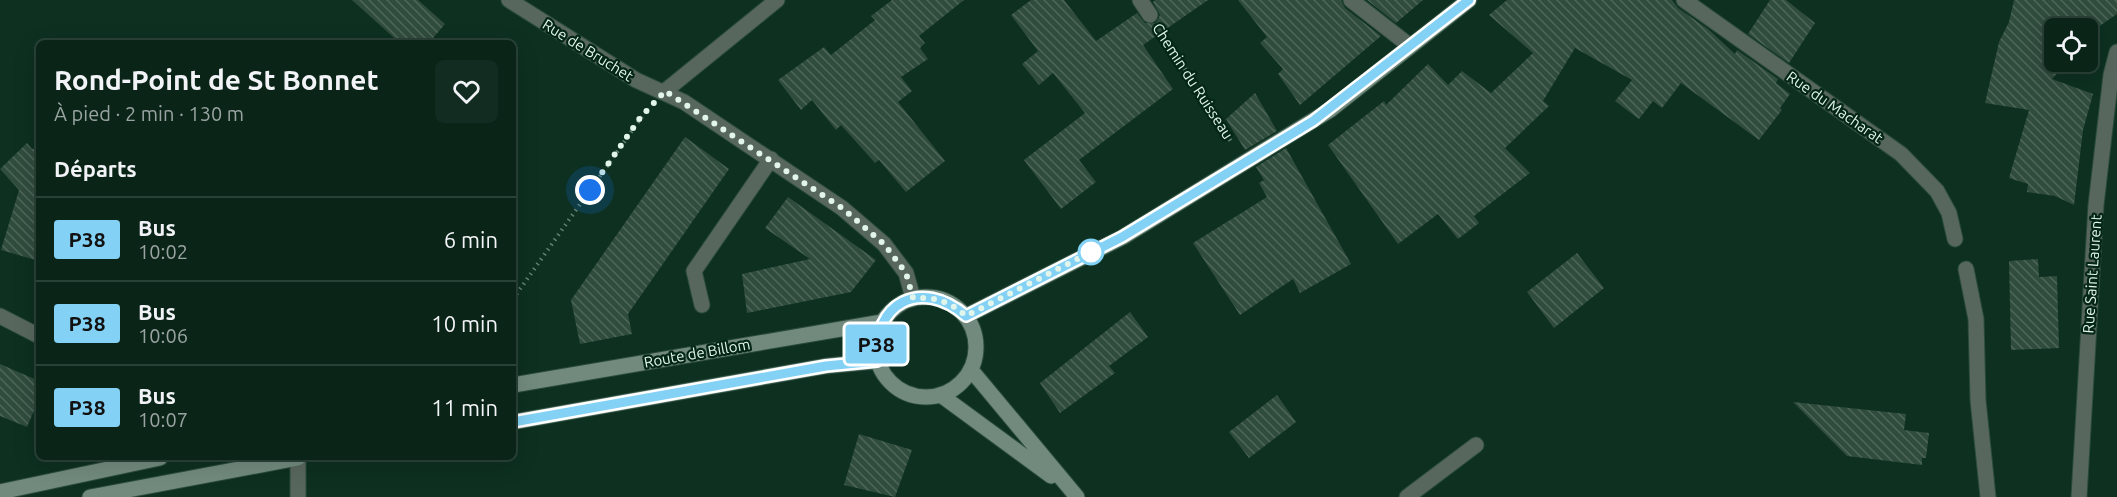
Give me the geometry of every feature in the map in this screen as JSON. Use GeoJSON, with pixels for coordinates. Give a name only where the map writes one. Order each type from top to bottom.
{"type":"FeatureCollection","features":[{"type":"Feature","properties":{"kind":"main road"},"geometry":{"type":"LineString","coordinates":[[966,316],[1122,237],[1330,110],[1469,0]]}},
{"type":"Feature","properties":{"kind":"main road"},"geometry":{"type":"LineString","coordinates":[[934,297],[951,303],[966,316],[975,333],[977,354],[972,371],[960,386],[942,396],[922,398],[903,393],[886,379],[877,361],[875,341],[882,322],[894,308],[913,298],[934,297]]}},
{"type":"Feature","properties":{"kind":"main road","name":"Route de Billom"},"geometry":{"type":"LineString","coordinates":[[516,384],[882,322]]}},
{"type":"Feature","properties":{"kind":"main road"},"geometry":{"type":"LineString","coordinates":[[516,421],[826,366],[877,361]]}},
{"type":"Feature","properties":{"kind":"main road"},"geometry":{"type":"LineString","coordinates":[[972,371],[1074,494]]}},
{"type":"Feature","properties":{"kind":"main road"},"geometry":{"type":"LineString","coordinates":[[942,396],[1074,494]]}},
{"type":"Feature","properties":{"kind":"main road"},"geometry":{"type":"LineString","coordinates":[[0,492],[151,460]]}},
{"type":"Feature","properties":{"kind":"main road"},"geometry":{"type":"LineString","coordinates":[[90,497],[287,460]]}},
{"type":"Feature","properties":{"kind":"street","name":"Rue de Bruchet"},"geometry":{"type":"LineString","coordinates":[[509,0],[636,80],[665,91],[842,208],[884,244],[906,273],[913,298]]}},
{"type":"Feature","properties":{"kind":"street"},"geometry":{"type":"LineString","coordinates":[[665,91],[777,0]]}},
{"type":"Feature","properties":{"kind":"street","name":"Chemin du Ruisseau"},"geometry":{"type":"LineString","coordinates":[[1140,0],[1150,15]]}},
{"type":"Feature","properties":{"kind":"street"},"geometry":{"type":"LineString","coordinates":[[1351,0],[1410,46]]}},
{"type":"Feature","properties":{"kind":"street","name":"Rue du Macharat"},"geometry":{"type":"LineString","coordinates":[[1684,0],[1901,154],[1937,191],[1949,213],[1955,239]]}},
{"type":"Feature","properties":{"kind":"street","name":"Rue Saint Laurent"},"geometry":{"type":"LineString","coordinates":[[2079,497],[2096,205],[2111,75],[2117,52]]}},
{"type":"Feature","properties":{"kind":"street"},"geometry":{"type":"LineString","coordinates":[[702,305],[694,271],[771,159]]}},
{"type":"Feature","properties":{"kind":"street"},"geometry":{"type":"LineString","coordinates":[[1966,269],[1976,319],[1978,400],[1988,497]]}},
{"type":"Feature","properties":{"kind":"street"},"geometry":{"type":"LineString","coordinates":[[0,316],[36,334]]}},
{"type":"Feature","properties":{"kind":"street"},"geometry":{"type":"LineString","coordinates":[[1407,497],[1476,445]]}},
{"type":"Feature","properties":{"kind":"street"},"geometry":{"type":"LineString","coordinates":[[298,460],[298,497]]}},
{"type":"Feature","properties":{"kind":"path","name":"Chemin du Ruisseau"},"geometry":{"type":"LineString","coordinates":[[1150,15],[1245,163]]}},
{"type":"Feature","properties":{"kind":"path"},"geometry":{"type":"LineString","coordinates":[[516,295],[640,118],[665,91]]}},
{"type":"Feature","properties":{"kind":"building"},"geometry":{"type":"Polygon","coordinates":[[[352,0],[418,0],[445,24],[431,40],[397,40],[352,0]]]}},
{"type":"Feature","properties":{"kind":"building"},"geometry":{"type":"Polygon","coordinates":[[[892,0],[964,0],[919,36],[925,43],[920,48],[928,59],[901,77],[912,91],[898,102],[945,161],[906,192],[879,160],[875,163],[841,125],[836,130],[812,100],[801,110],[778,80],[824,47],[831,55],[875,20],[871,16],[892,0]]]}},
{"type":"Feature","properties":{"kind":"building"},"geometry":{"type":"Polygon","coordinates":[[[1031,0],[1064,0],[1096,41],[1137,13],[1145,23],[1156,23],[1160,15],[1153,2],[1155,0],[1208,0],[1143,45],[1173,89],[1079,160],[1096,182],[1061,209],[1024,160],[1085,113],[1053,73],[1039,85],[1022,64],[1038,51],[1011,15],[1031,0]]]}},
{"type":"Feature","properties":{"kind":"building"},"geometry":{"type":"Polygon","coordinates":[[[1238,0],[1341,0],[1345,8],[1381,36],[1300,105],[1278,74],[1283,69],[1260,43],[1267,37],[1238,0]]]}},
{"type":"Feature","properties":{"kind":"building"},"geometry":{"type":"Polygon","coordinates":[[[1367,0],[1423,0],[1396,23],[1367,0]]]}},
{"type":"Feature","properties":{"kind":"building"},"geometry":{"type":"Polygon","coordinates":[[[1507,0],[1672,0],[1678,8],[1708,29],[1735,54],[1737,50],[1778,79],[1776,83],[1790,94],[1780,108],[1782,110],[1759,140],[1681,83],[1662,108],[1653,101],[1639,119],[1615,101],[1632,80],[1575,48],[1543,101],[1549,106],[1505,148],[1530,173],[1474,216],[1479,223],[1458,239],[1438,214],[1398,244],[1328,145],[1384,101],[1386,105],[1428,64],[1448,85],[1462,71],[1491,93],[1533,53],[1489,15],[1507,0]]]}},
{"type":"Feature","properties":{"kind":"building"},"geometry":{"type":"Polygon","coordinates":[[[1770,0],[1786,0],[1815,23],[1789,63],[1748,34],[1770,0]]]}},
{"type":"Feature","properties":{"kind":"building"},"geometry":{"type":"Polygon","coordinates":[[[2014,0],[2117,0],[2117,14],[2098,27],[2098,18],[2044,18],[2044,72],[2058,72],[2052,79],[2093,94],[2083,130],[2074,205],[2055,196],[2027,192],[2028,184],[2009,178],[2029,110],[1985,103],[1999,42],[2009,22],[2014,0]]]}},
{"type":"Feature","properties":{"kind":"building"},"geometry":{"type":"Polygon","coordinates":[[[1255,93],[1277,131],[1245,150],[1226,119],[1255,93]]]}},
{"type":"Feature","properties":{"kind":"building"},"geometry":{"type":"Polygon","coordinates":[[[685,137],[729,169],[628,314],[632,334],[580,344],[571,300],[685,137]]]}},
{"type":"Feature","properties":{"kind":"building"},"geometry":{"type":"Polygon","coordinates":[[[27,143],[32,149],[36,148],[36,260],[1,250],[19,190],[0,169],[27,143]]]}},
{"type":"Feature","properties":{"kind":"building"},"geometry":{"type":"Polygon","coordinates":[[[1286,148],[1351,264],[1300,293],[1293,279],[1240,315],[1193,243],[1267,197],[1259,183],[1264,180],[1256,167],[1286,148]]]}},
{"type":"Feature","properties":{"kind":"building"},"geometry":{"type":"Polygon","coordinates":[[[788,197],[876,260],[851,292],[747,313],[742,274],[810,259],[765,228],[788,197]]]}},
{"type":"Feature","properties":{"kind":"building"},"geometry":{"type":"Polygon","coordinates":[[[1577,253],[1604,288],[1554,328],[1527,292],[1577,253]]]}},
{"type":"Feature","properties":{"kind":"building"},"geometry":{"type":"Polygon","coordinates":[[[2038,259],[2039,277],[2057,276],[2059,348],[2011,350],[2009,261],[2038,259]]]}},
{"type":"Feature","properties":{"kind":"building"},"geometry":{"type":"Polygon","coordinates":[[[1130,312],[1148,337],[1109,366],[1115,373],[1060,413],[1040,383],[1130,312]]]}},
{"type":"Feature","properties":{"kind":"building"},"geometry":{"type":"Polygon","coordinates":[[[0,364],[36,380],[36,406],[27,427],[0,416],[0,364]]]}},
{"type":"Feature","properties":{"kind":"building"},"geometry":{"type":"Polygon","coordinates":[[[1277,395],[1296,422],[1249,458],[1229,432],[1277,395]]]}},
{"type":"Feature","properties":{"kind":"building"},"geometry":{"type":"Polygon","coordinates":[[[1793,402],[1906,414],[1904,430],[1929,433],[1926,458],[1922,458],[1922,465],[1847,456],[1793,402]]]}},
{"type":"Feature","properties":{"kind":"building"},"geometry":{"type":"Polygon","coordinates":[[[859,434],[912,450],[895,497],[844,485],[859,434]]]}},
{"type":"Feature","properties":{"kind":"bus line","name":"P38"},"geometry":{"type":"LineString","coordinates":[[516,421],[826,366],[877,361],[875,341],[882,322],[894,308],[913,298],[934,297],[951,303],[966,316],[1122,237],[1330,110],[1469,0]]}},
{"type":"Feature","properties":{"kind":"route"},"geometry":{"type":"LineString","coordinates":[[590,190],[640,118],[665,91],[842,208],[884,244],[906,273],[913,298],[934,297],[951,303],[966,316],[1091,252]]}}]}
